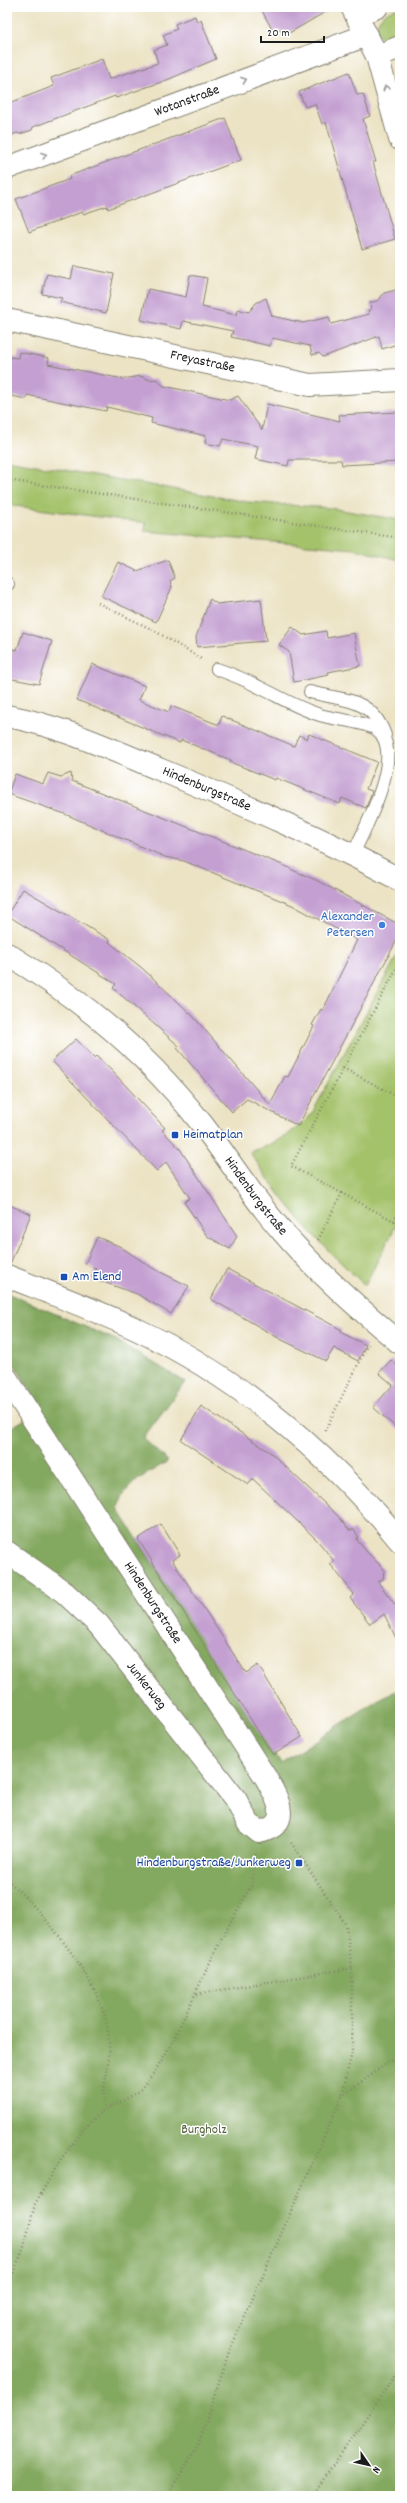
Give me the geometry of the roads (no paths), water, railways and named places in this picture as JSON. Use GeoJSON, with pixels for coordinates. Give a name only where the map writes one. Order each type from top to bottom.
{"type":"FeatureCollection","features":[{"type":"Feature","properties":{"kind":"street"},"geometry":{"type":"LineString","coordinates":[[377,7],[354,11],[376,56],[400,139]]}},
{"type":"Feature","properties":{"kind":"street","name":"Wotanstraße"},"geometry":{"type":"LineString","coordinates":[[7,168],[366,35]]}},
{"type":"Feature","properties":{"kind":"street"},"geometry":{"type":"LineString","coordinates":[[376,56],[400,47]]}},
{"type":"Feature","properties":{"kind":"street","name":"Freyastraße"},"geometry":{"type":"LineString","coordinates":[[7,320],[310,385],[400,380]]}},
{"type":"Feature","properties":{"kind":"street","name":"Hindenburgstraße"},"geometry":{"type":"LineString","coordinates":[[7,716],[36,722],[67,732],[212,792],[353,854],[400,880]]}},
{"type":"Feature","properties":{"kind":"street","name":"Hindenburgstraße"},"geometry":{"type":"LineString","coordinates":[[7,954],[27,966],[100,1018],[141,1056],[173,1089],[203,1125],[255,1199],[283,1232],[339,1291],[400,1343]]}},
{"type":"Feature","properties":{"kind":"street"},"geometry":{"type":"LineString","coordinates":[[7,1276],[136,1329],[192,1359],[255,1400],[316,1449],[356,1490],[400,1541]]}},
{"type":"Feature","properties":{"kind":"street","name":"Hindenburgstraße"},"geometry":{"type":"LineString","coordinates":[[7,1379],[266,1778],[279,1802],[280,1817],[268,1828]]}},
{"type":"Feature","properties":{"kind":"street","name":"Junkerweg"},"geometry":{"type":"LineString","coordinates":[[7,1552],[64,1592],[99,1625],[236,1800],[248,1823],[268,1828]]}},
{"type":"Feature","properties":{"kind":"lane"},"geometry":{"type":"LineString","coordinates":[[217,668],[259,687],[292,706],[321,716],[376,728],[386,737]]}},
{"type":"Feature","properties":{"kind":"lane"},"geometry":{"type":"LineString","coordinates":[[310,692],[365,705],[380,720],[386,737],[391,745],[393,761],[390,773],[353,854]]}},
{"type":"Feature","properties":{"kind":"place","name":"Alexander Petersen"},"geometry":{"type":"Point","coordinates":[382,925]}},
{"type":"Feature","properties":{"kind":"place","name":"Heimatplan"},"geometry":{"type":"Point","coordinates":[175,1135]}},
{"type":"Feature","properties":{"kind":"place","name":"Am Elend"},"geometry":{"type":"Point","coordinates":[64,1277]}},
{"type":"Feature","properties":{"kind":"place","name":"Hindenburgstraße/Junkerweg"},"geometry":{"type":"Point","coordinates":[299,1863]}},
{"type":"Feature","properties":{"kind":"park label","name":"Burgholz"},"geometry":{"type":"Point","coordinates":[204,2130]}}]}
